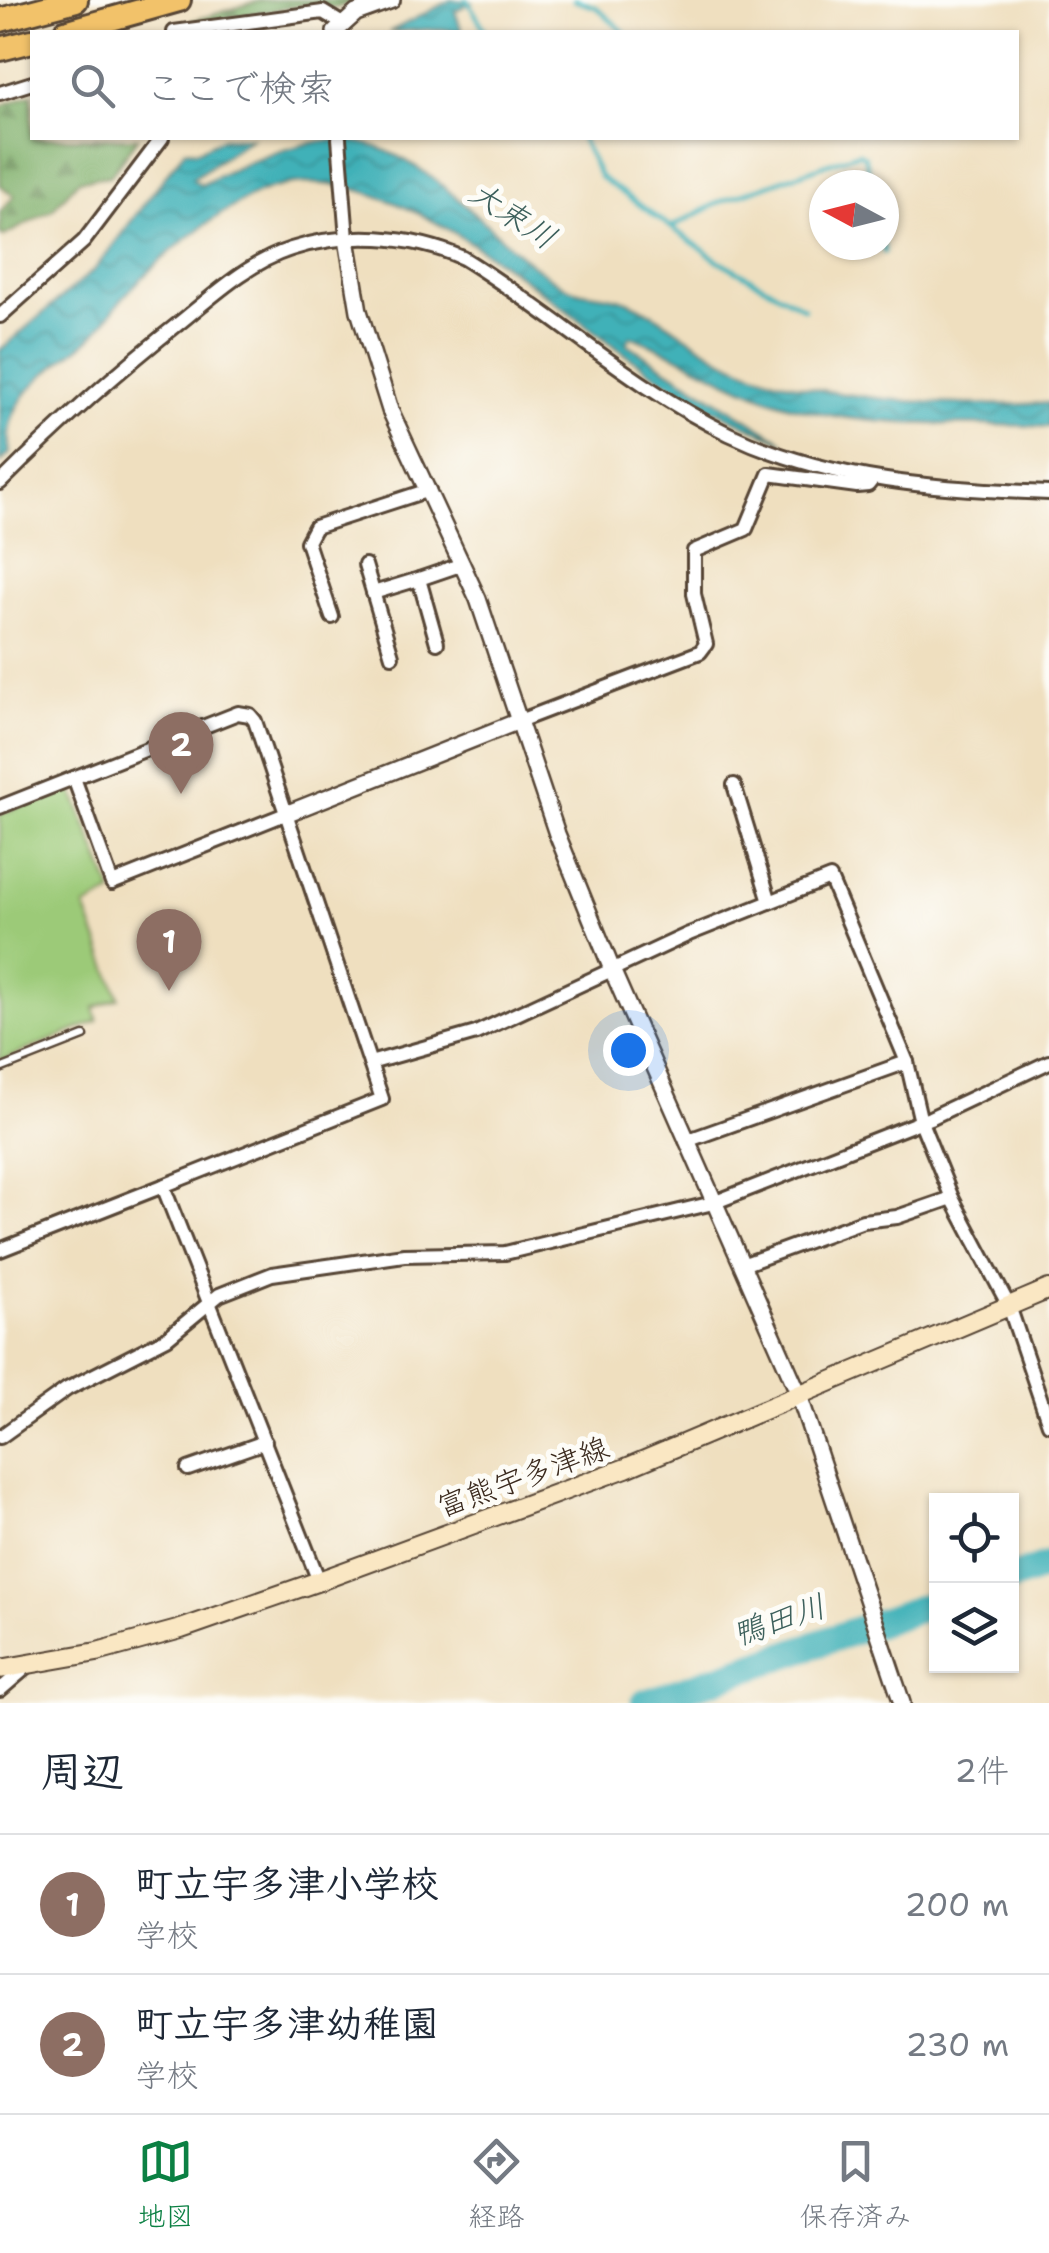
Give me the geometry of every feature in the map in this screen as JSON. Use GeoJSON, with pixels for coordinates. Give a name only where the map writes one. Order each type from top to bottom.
{"type":"FeatureCollection","features":[{"type":"Feature","properties":{"kind":"highway"},"geometry":{"type":"LineString","coordinates":[[0,20],[76,0]]}},
{"type":"Feature","properties":{"kind":"highway"},"geometry":{"type":"LineString","coordinates":[[72,30],[179,0]]}},
{"type":"Feature","properties":{"kind":"highway"},"geometry":{"type":"LineString","coordinates":[[0,50],[30,42]]}},
{"type":"Feature","properties":{"kind":"main road","name":"富熊宇多津線"},"geometry":{"type":"LineString","coordinates":[[0,1669],[181,1630],[319,1581],[626,1468],[1049,1289]]}},
{"type":"Feature","properties":{"kind":"street"},"geometry":{"type":"LineString","coordinates":[[189,30],[323,12],[338,28],[392,0]]}},
{"type":"Feature","properties":{"kind":"street"},"geometry":{"type":"LineString","coordinates":[[0,93],[30,84]]}},
{"type":"Feature","properties":{"kind":"street"},"geometry":{"type":"LineString","coordinates":[[0,316],[84,241],[160,140]]}},
{"type":"Feature","properties":{"kind":"street"},"geometry":{"type":"LineString","coordinates":[[339,140],[353,284],[378,378],[464,564],[557,834],[613,972],[798,1392],[902,1703]]}},
{"type":"Feature","properties":{"kind":"street"},"geometry":{"type":"LineString","coordinates":[[0,483],[130,361],[230,283],[290,249],[346,235],[396,239],[440,248],[463,258],[608,360],[729,434],[776,454],[872,480],[1049,493]]}},
{"type":"Feature","properties":{"kind":"street"},"geometry":{"type":"LineString","coordinates":[[74,778],[112,883],[700,652],[706,644],[694,594],[694,551],[746,529],[770,474],[857,486],[868,486],[872,480]]}},
{"type":"Feature","properties":{"kind":"street"},"geometry":{"type":"LineString","coordinates":[[332,617],[306,542],[315,527],[429,490]]}},
{"type":"Feature","properties":{"kind":"street"},"geometry":{"type":"LineString","coordinates":[[365,564],[392,656]]}},
{"type":"Feature","properties":{"kind":"street"},"geometry":{"type":"LineString","coordinates":[[374,593],[464,564]]}},
{"type":"Feature","properties":{"kind":"street"},"geometry":{"type":"LineString","coordinates":[[419,580],[437,643]]}},
{"type":"Feature","properties":{"kind":"street"},"geometry":{"type":"LineString","coordinates":[[0,807],[244,712],[255,721],[288,813],[382,1099],[0,1250]]}},
{"type":"Feature","properties":{"kind":"street"},"geometry":{"type":"LineString","coordinates":[[734,786],[770,902]]}},
{"type":"Feature","properties":{"kind":"street"},"geometry":{"type":"LineString","coordinates":[[370,1062],[476,1032],[613,972],[688,934],[830,878],[906,1062],[921,1122],[952,1198],[1008,1306],[1049,1424]]}},
{"type":"Feature","properties":{"kind":"street"},"geometry":{"type":"LineString","coordinates":[[686,1142],[906,1062]]}},
{"type":"Feature","properties":{"kind":"street"},"geometry":{"type":"LineString","coordinates":[[0,1437],[67,1389],[167,1338],[210,1301],[272,1274],[404,1255],[505,1252],[713,1203],[921,1122],[1049,1062]]}},
{"type":"Feature","properties":{"kind":"street"},"geometry":{"type":"LineString","coordinates":[[163,1186],[319,1581]]}},
{"type":"Feature","properties":{"kind":"street"},"geometry":{"type":"LineString","coordinates":[[744,1264],[863,1220],[897,1218],[952,1198]]}},
{"type":"Feature","properties":{"kind":"street"},"geometry":{"type":"LineString","coordinates":[[188,1469],[265,1442]]}},
{"type":"Feature","properties":{"kind":"street"},"geometry":{"type":"LineString","coordinates":[[0,1690],[30,1665]]}},
{"type":"Feature","properties":{"kind":"lane"},"geometry":{"type":"LineString","coordinates":[[0,1069],[84,1036]]}},
{"type":"Feature","properties":{"kind":"green space"},"geometry":{"type":"Polygon","coordinates":[[[262,0],[358,0],[336,8],[305,5],[169,28],[262,0]]]}},
{"type":"Feature","properties":{"kind":"green space"},"geometry":{"type":"Polygon","coordinates":[[[30,95],[30,140],[137,140],[110,176],[79,180],[52,210],[4,236],[0,234],[0,212],[14,196],[0,185],[0,106],[30,95]]]}},
{"type":"Feature","properties":{"kind":"green space"},"geometry":{"type":"Polygon","coordinates":[[[70,785],[113,893],[85,907],[119,998],[94,1008],[98,1021],[0,1061],[0,814],[70,785]]]}},
{"type":"Feature","properties":{"kind":"water"},"geometry":{"type":"Polygon","coordinates":[[[451,0],[471,2],[455,11],[461,30],[393,30],[451,0]]]}},
{"type":"Feature","properties":{"kind":"water"},"geometry":{"type":"Polygon","coordinates":[[[219,140],[248,140],[192,179],[201,185],[254,160],[317,142],[353,141],[383,149],[436,181],[557,282],[630,302],[727,361],[798,385],[884,399],[1049,403],[1049,427],[886,422],[822,414],[750,391],[630,336],[627,344],[784,442],[671,385],[517,274],[463,238],[407,208],[352,189],[299,183],[250,197],[234,206],[143,277],[87,341],[29,390],[12,419],[10,453],[0,463],[0,350],[95,269],[185,150],[197,151],[219,140]]]}},
{"type":"Feature","properties":{"kind":"waterway"},"geometry":{"type":"LineString","coordinates":[[467,0],[485,30]]}},
{"type":"Feature","properties":{"kind":"waterway"},"geometry":{"type":"LineString","coordinates":[[574,0],[596,7],[622,30]]}},
{"type":"Feature","properties":{"kind":"waterway"},"geometry":{"type":"LineString","coordinates":[[582,140],[600,177],[719,261],[804,308]]}},
{"type":"Feature","properties":{"kind":"waterway"},"geometry":{"type":"LineString","coordinates":[[810,170],[859,153],[865,157],[868,170]]}},
{"type":"Feature","properties":{"kind":"waterway"},"geometry":{"type":"LineString","coordinates":[[671,227],[722,201],[809,171]]}},
{"type":"Feature","properties":{"kind":"waterway","name":"鴨田川"},"geometry":{"type":"LineString","coordinates":[[1019,1576],[1049,1565]]}},
{"type":"Feature","properties":{"kind":"waterway","name":"鴨田川"},"geometry":{"type":"LineString","coordinates":[[645,1703],[929,1605]]}},
{"type":"Feature","properties":{"kind":"place","name":"町立宇多津幼稚園"},"geometry":{"type":"Point","coordinates":[181,794]}},
{"type":"Feature","properties":{"kind":"place","name":"町立宇多津小学校"},"geometry":{"type":"Point","coordinates":[169,991]}},
{"type":"Feature","properties":{"kind":"water label","name":"大束川"},"geometry":{"type":"Point","coordinates":[513,215]}}]}
